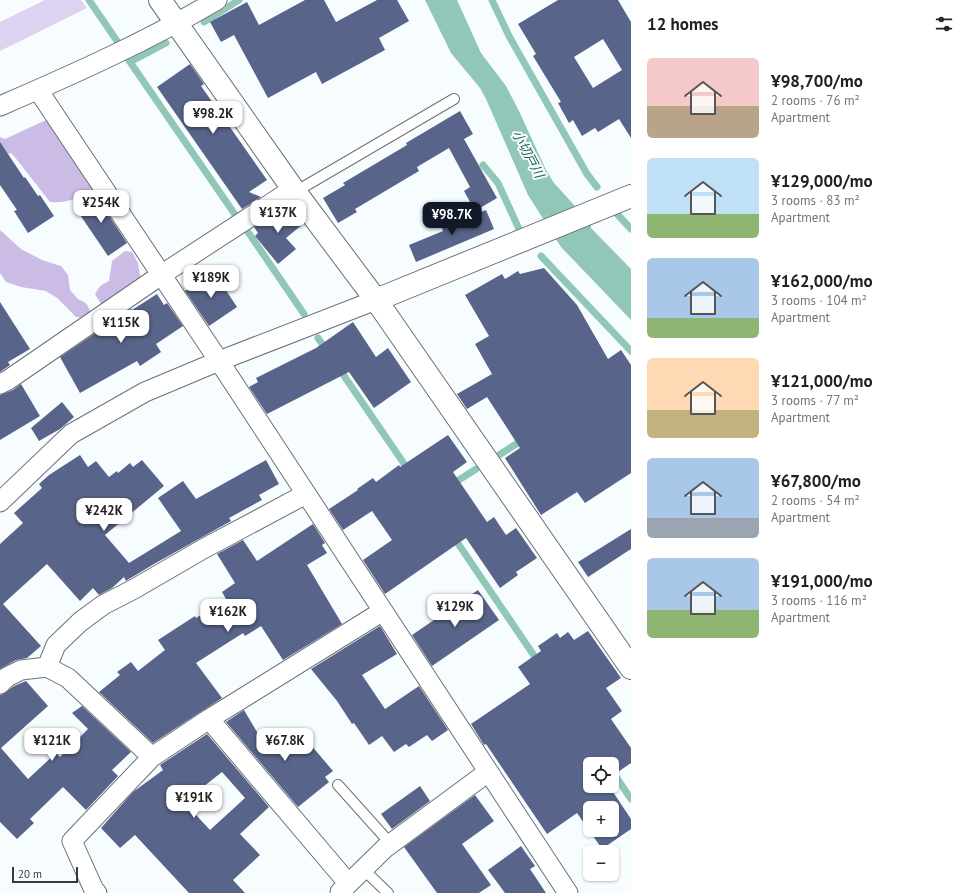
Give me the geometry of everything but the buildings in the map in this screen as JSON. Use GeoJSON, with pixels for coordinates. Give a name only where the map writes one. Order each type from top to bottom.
{"type":"FeatureCollection","features":[{"type":"Feature","properties":{"kind":"street"},"geometry":{"type":"LineString","coordinates":[[160,0],[294,190],[376,300],[631,668]]}},
{"type":"Feature","properties":{"kind":"street"},"geometry":{"type":"LineString","coordinates":[[0,106],[38,90],[176,24],[217,0]]}},
{"type":"Feature","properties":{"kind":"street"},"geometry":{"type":"LineString","coordinates":[[38,90],[219,361],[568,893]]}},
{"type":"Feature","properties":{"kind":"street"},"geometry":{"type":"LineString","coordinates":[[0,384],[14,376],[161,275],[294,190]]}},
{"type":"Feature","properties":{"kind":"street"},"geometry":{"type":"LineString","coordinates":[[0,502],[71,434],[145,392],[631,196]]}},
{"type":"Feature","properties":{"kind":"street"},"geometry":{"type":"LineString","coordinates":[[46,667],[56,645],[80,622],[104,605],[203,549],[306,494]]}},
{"type":"Feature","properties":{"kind":"street"},"geometry":{"type":"LineString","coordinates":[[94,892],[72,841],[152,757],[209,719],[383,611]]}},
{"type":"Feature","properties":{"kind":"street"},"geometry":{"type":"LineString","coordinates":[[0,684],[7,677],[21,670],[46,667],[68,678],[152,757]]}},
{"type":"Feature","properties":{"kind":"street"},"geometry":{"type":"LineString","coordinates":[[209,719],[343,888],[390,844],[488,772]]}},
{"type":"Feature","properties":{"kind":"lane"},"geometry":{"type":"LineString","coordinates":[[294,190],[454,99]]}},
{"type":"Feature","properties":{"kind":"lane"},"geometry":{"type":"LineString","coordinates":[[338,785],[390,844]]}},
{"type":"Feature","properties":{"kind":"lane"},"geometry":{"type":"LineString","coordinates":[[363,869],[388,893]]}},
{"type":"Feature","properties":{"kind":"shaded area"},"geometry":{"type":"Polygon","coordinates":[[[45,0],[81,0],[87,8],[0,51],[0,22],[45,0]]]}},
{"type":"Feature","properties":{"kind":"shaded area"},"geometry":{"type":"Polygon","coordinates":[[[46,120],[52,120],[96,190],[68,201],[50,202],[11,153],[0,157],[0,137],[5,139],[46,120]]]}},
{"type":"Feature","properties":{"kind":"shaded area"},"geometry":{"type":"Polygon","coordinates":[[[0,230],[21,249],[42,260],[61,266],[68,275],[70,290],[78,299],[86,303],[91,312],[87,318],[76,317],[57,298],[46,291],[21,287],[6,282],[0,273],[0,230]]]}},
{"type":"Feature","properties":{"kind":"shaded area"},"geometry":{"type":"Polygon","coordinates":[[[125,251],[132,252],[138,263],[141,281],[104,309],[95,294],[100,286],[109,281],[112,261],[125,251]]]}},
{"type":"Feature","properties":{"kind":"water","name":"小切戸川"},"geometry":{"type":"Polygon","coordinates":[[[425,0],[457,0],[481,53],[506,86],[546,170],[554,183],[575,206],[591,219],[591,228],[631,269],[631,320],[561,247],[528,195],[480,88],[451,53],[425,0]]]}},
{"type":"Feature","properties":{"kind":"waterway"},"geometry":{"type":"LineString","coordinates":[[89,0],[117,41]]}},
{"type":"Feature","properties":{"kind":"waterway"},"geometry":{"type":"LineString","coordinates":[[204,22],[239,0]]}},
{"type":"Feature","properties":{"kind":"waterway"},"geometry":{"type":"LineString","coordinates":[[492,0],[509,36],[587,174],[597,187]]}},
{"type":"Feature","properties":{"kind":"waterway"},"geometry":{"type":"LineString","coordinates":[[130,62],[166,43]]}},
{"type":"Feature","properties":{"kind":"waterway"},"geometry":{"type":"LineString","coordinates":[[128,59],[236,216]]}},
{"type":"Feature","properties":{"kind":"waterway"},"geometry":{"type":"LineString","coordinates":[[483,165],[498,183],[519,229]]}},
{"type":"Feature","properties":{"kind":"waterway"},"geometry":{"type":"LineString","coordinates":[[618,215],[631,229]]}},
{"type":"Feature","properties":{"kind":"waterway"},"geometry":{"type":"LineString","coordinates":[[246,229],[304,314]]}},
{"type":"Feature","properties":{"kind":"waterway"},"geometry":{"type":"LineString","coordinates":[[541,256],[631,351]]}},
{"type":"Feature","properties":{"kind":"waterway"},"geometry":{"type":"LineString","coordinates":[[318,338],[327,351]]}},
{"type":"Feature","properties":{"kind":"waterway"},"geometry":{"type":"LineString","coordinates":[[338,367],[409,471]]}},
{"type":"Feature","properties":{"kind":"waterway"},"geometry":{"type":"LineString","coordinates":[[499,455],[524,439]]}},
{"type":"Feature","properties":{"kind":"waterway"},"geometry":{"type":"LineString","coordinates":[[451,485],[476,469]]}},
{"type":"Feature","properties":{"kind":"waterway"},"geometry":{"type":"LineString","coordinates":[[453,536],[539,663]]}},
{"type":"Feature","properties":{"kind":"waterway"},"geometry":{"type":"LineString","coordinates":[[619,781],[631,799]]}}]}
